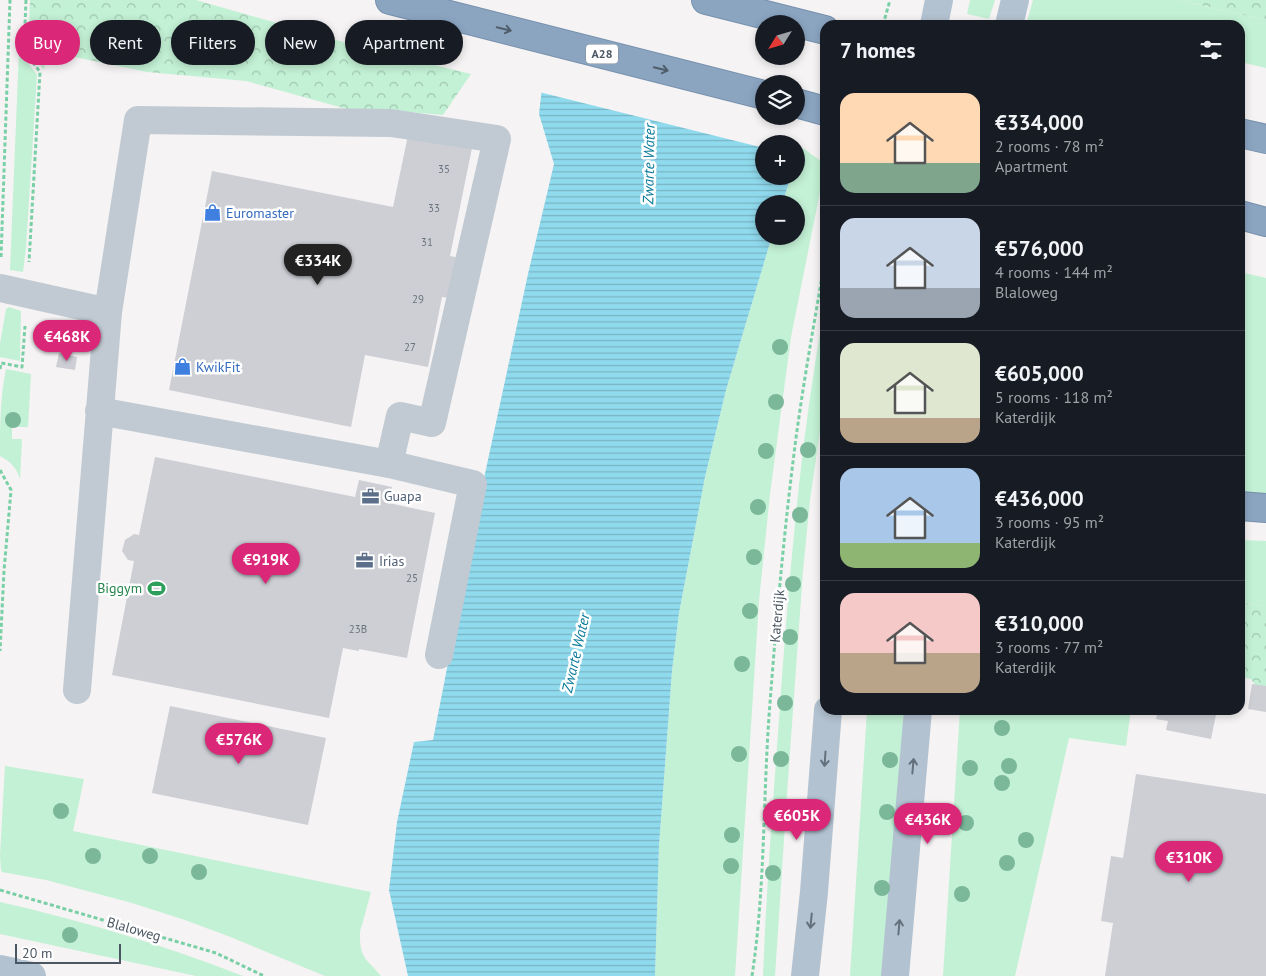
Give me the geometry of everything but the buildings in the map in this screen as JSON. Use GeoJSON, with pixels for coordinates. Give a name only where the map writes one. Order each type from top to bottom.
{"type":"FeatureCollection","features":[{"type":"Feature","properties":{"kind":"highway","name":"A28"},"geometry":{"type":"LineString","coordinates":[[390,0],[755,93]]}},
{"type":"Feature","properties":{"kind":"highway"},"geometry":{"type":"LineString","coordinates":[[706,0],[820,29]]}},
{"type":"Feature","properties":{"kind":"highway"},"geometry":{"type":"LineString","coordinates":[[805,106],[820,110]]}},
{"type":"Feature","properties":{"kind":"highway"},"geometry":{"type":"LineString","coordinates":[[1245,134],[1266,139]]}},
{"type":"Feature","properties":{"kind":"highway"},"geometry":{"type":"LineString","coordinates":[[1245,216],[1266,222]]}},
{"type":"Feature","properties":{"kind":"highway"},"geometry":{"type":"LineString","coordinates":[[1245,506],[1266,508]]}},
{"type":"Feature","properties":{"kind":"main road"},"geometry":{"type":"LineString","coordinates":[[935,20],[939,0]]}},
{"type":"Feature","properties":{"kind":"main road"},"geometry":{"type":"LineString","coordinates":[[1010,20],[1015,0]]}},
{"type":"Feature","properties":{"kind":"main road"},"geometry":{"type":"LineString","coordinates":[[805,976],[814,892],[828,715]]}},
{"type":"Feature","properties":{"kind":"main road"},"geometry":{"type":"LineString","coordinates":[[895,976],[918,715]]}},
{"type":"Feature","properties":{"kind":"main road"},"geometry":{"type":"LineString","coordinates":[[0,969],[32,976]]}},
{"type":"Feature","properties":{"kind":"lane"},"geometry":{"type":"LineString","coordinates":[[77,690],[108,312],[138,120],[391,123],[497,139],[432,423],[400,416],[389,464]]}},
{"type":"Feature","properties":{"kind":"lane"},"geometry":{"type":"LineString","coordinates":[[0,288],[108,312]]}},
{"type":"Feature","properties":{"kind":"lane"},"geometry":{"type":"LineString","coordinates":[[100,411],[389,464],[473,484],[439,655]]}},
{"type":"Feature","properties":{"kind":"path"},"geometry":{"type":"LineString","coordinates":[[0,266],[10,0]]}},
{"type":"Feature","properties":{"kind":"path"},"geometry":{"type":"LineString","coordinates":[[0,369],[1,363],[22,367],[28,293],[40,72],[24,50],[26,0]]}},
{"type":"Feature","properties":{"kind":"path"},"geometry":{"type":"LineString","coordinates":[[884,20],[890,0]]}},
{"type":"Feature","properties":{"kind":"path","name":"Katerdijk"},"geometry":{"type":"LineString","coordinates":[[752,976],[757,948],[769,717],[780,584],[796,437],[820,290]]}},
{"type":"Feature","properties":{"kind":"path"},"geometry":{"type":"LineString","coordinates":[[0,470],[11,490],[0,651]]}},
{"type":"Feature","properties":{"kind":"path","name":"Blaloweg"},"geometry":{"type":"LineString","coordinates":[[0,890],[216,953],[264,976]]}},
{"type":"Feature","properties":{"kind":"green space"},"geometry":{"type":"Polygon","coordinates":[[[30,0],[196,0],[266,20],[265,65],[335,65],[335,40],[345,43],[345,65],[434,65],[471,74],[443,115],[397,111],[372,116],[246,81],[147,72],[113,65],[161,65],[161,20],[90,20],[90,60],[80,58],[80,20],[29,20],[30,0]]]}},
{"type":"Feature","properties":{"kind":"green space"},"geometry":{"type":"Polygon","coordinates":[[[970,0],[995,0],[989,19],[967,14],[970,0]]]}},
{"type":"Feature","properties":{"kind":"green space"},"geometry":{"type":"Polygon","coordinates":[[[1033,0],[1178,0],[1266,20],[1266,68],[1245,63],[1245,20],[1027,20],[1033,0]]]}},
{"type":"Feature","properties":{"kind":"green space"},"geometry":{"type":"Polygon","coordinates":[[[1178,0],[1266,0],[1266,20],[1178,0]]]}},
{"type":"Feature","properties":{"kind":"green space"},"geometry":{"type":"Polygon","coordinates":[[[18,65],[30,65],[37,75],[26,248],[23,272],[10,270],[18,65]]]}},
{"type":"Feature","properties":{"kind":"green space"},"geometry":{"type":"Polygon","coordinates":[[[805,150],[820,160],[820,192],[791,337],[770,494],[759,601],[735,976],[655,976],[659,846],[672,671],[679,613],[705,477],[726,390],[769,245],[805,245],[805,195],[785,195],[788,185],[805,185],[805,150]]]}},
{"type":"Feature","properties":{"kind":"green space"},"geometry":{"type":"Polygon","coordinates":[[[1245,273],[1266,278],[1266,494],[1245,492],[1245,273]]]}},
{"type":"Feature","properties":{"kind":"green space"},"geometry":{"type":"Polygon","coordinates":[[[9,307],[21,311],[20,361],[0,357],[0,344],[6,309],[9,307]]]}},
{"type":"Feature","properties":{"kind":"green space"},"geometry":{"type":"Polygon","coordinates":[[[820,334],[820,431],[810,500],[803,571],[775,976],[763,976],[771,825],[790,572],[801,465],[820,334]]]}},
{"type":"Feature","properties":{"kind":"green space"},"geometry":{"type":"Polygon","coordinates":[[[6,369],[31,374],[28,427],[12,427],[12,439],[22,439],[20,479],[13,465],[0,456],[1,402],[6,369]]]}},
{"type":"Feature","properties":{"kind":"green space"},"geometry":{"type":"Polygon","coordinates":[[[1245,540],[1266,541],[1266,606],[1245,603],[1245,540]]]}},
{"type":"Feature","properties":{"kind":"green space"},"geometry":{"type":"Polygon","coordinates":[[[1245,603],[1266,606],[1266,688],[1256,686],[1251,679],[1245,678],[1245,603]]]}},
{"type":"Feature","properties":{"kind":"green space"},"geometry":{"type":"Polygon","coordinates":[[[867,715],[904,715],[887,976],[850,976],[867,715]]]}},
{"type":"Feature","properties":{"kind":"green space"},"geometry":{"type":"Polygon","coordinates":[[[960,715],[1130,715],[1126,746],[1069,738],[1015,976],[943,976],[960,715]]]}},
{"type":"Feature","properties":{"kind":"green space"},"geometry":{"type":"Polygon","coordinates":[[[5,766],[84,779],[73,831],[371,892],[360,930],[360,944],[363,955],[381,976],[325,976],[182,919],[132,903],[46,880],[2,872],[0,855],[5,766]]]}},
{"type":"Feature","properties":{"kind":"green space"},"geometry":{"type":"Polygon","coordinates":[[[0,902],[123,934],[243,976],[196,976],[0,934],[0,902]]]}},
{"type":"Feature","properties":{"kind":"water","name":"Zwarte Water"},"geometry":{"type":"Polygon","coordinates":[[[564,0],[755,18],[755,65],[805,65],[805,23],[820,25],[820,49],[805,122],[805,75],[755,75],[755,125],[804,125],[802,135],[755,135],[755,185],[788,185],[785,195],[755,195],[755,245],[769,245],[726,390],[705,477],[679,613],[672,671],[659,846],[655,976],[408,976],[389,890],[397,822],[414,742],[433,740],[483,483],[554,164],[539,114],[543,79],[564,0]]]}},
{"type":"Feature","properties":{"kind":"pier"},"geometry":{"type":"Polygon","coordinates":[[[561,0],[841,0],[836,20],[820,20],[820,79],[805,135],[755,135],[755,146],[539,92],[540,78],[561,0]]]}},
{"type":"Feature","properties":{"kind":"place","name":"Euromaster"},"geometry":{"type":"Point","coordinates":[212,213]}},
{"type":"Feature","properties":{"kind":"place","name":"KwikFit"},"geometry":{"type":"Point","coordinates":[182,367]}},
{"type":"Feature","properties":{"kind":"place","name":"Guapa"},"geometry":{"type":"Point","coordinates":[370,496]}},
{"type":"Feature","properties":{"kind":"place","name":"Irias"},"geometry":{"type":"Point","coordinates":[365,561]}},
{"type":"Feature","properties":{"kind":"place","name":"Biggym"},"geometry":{"type":"Point","coordinates":[156,588]}}]}
